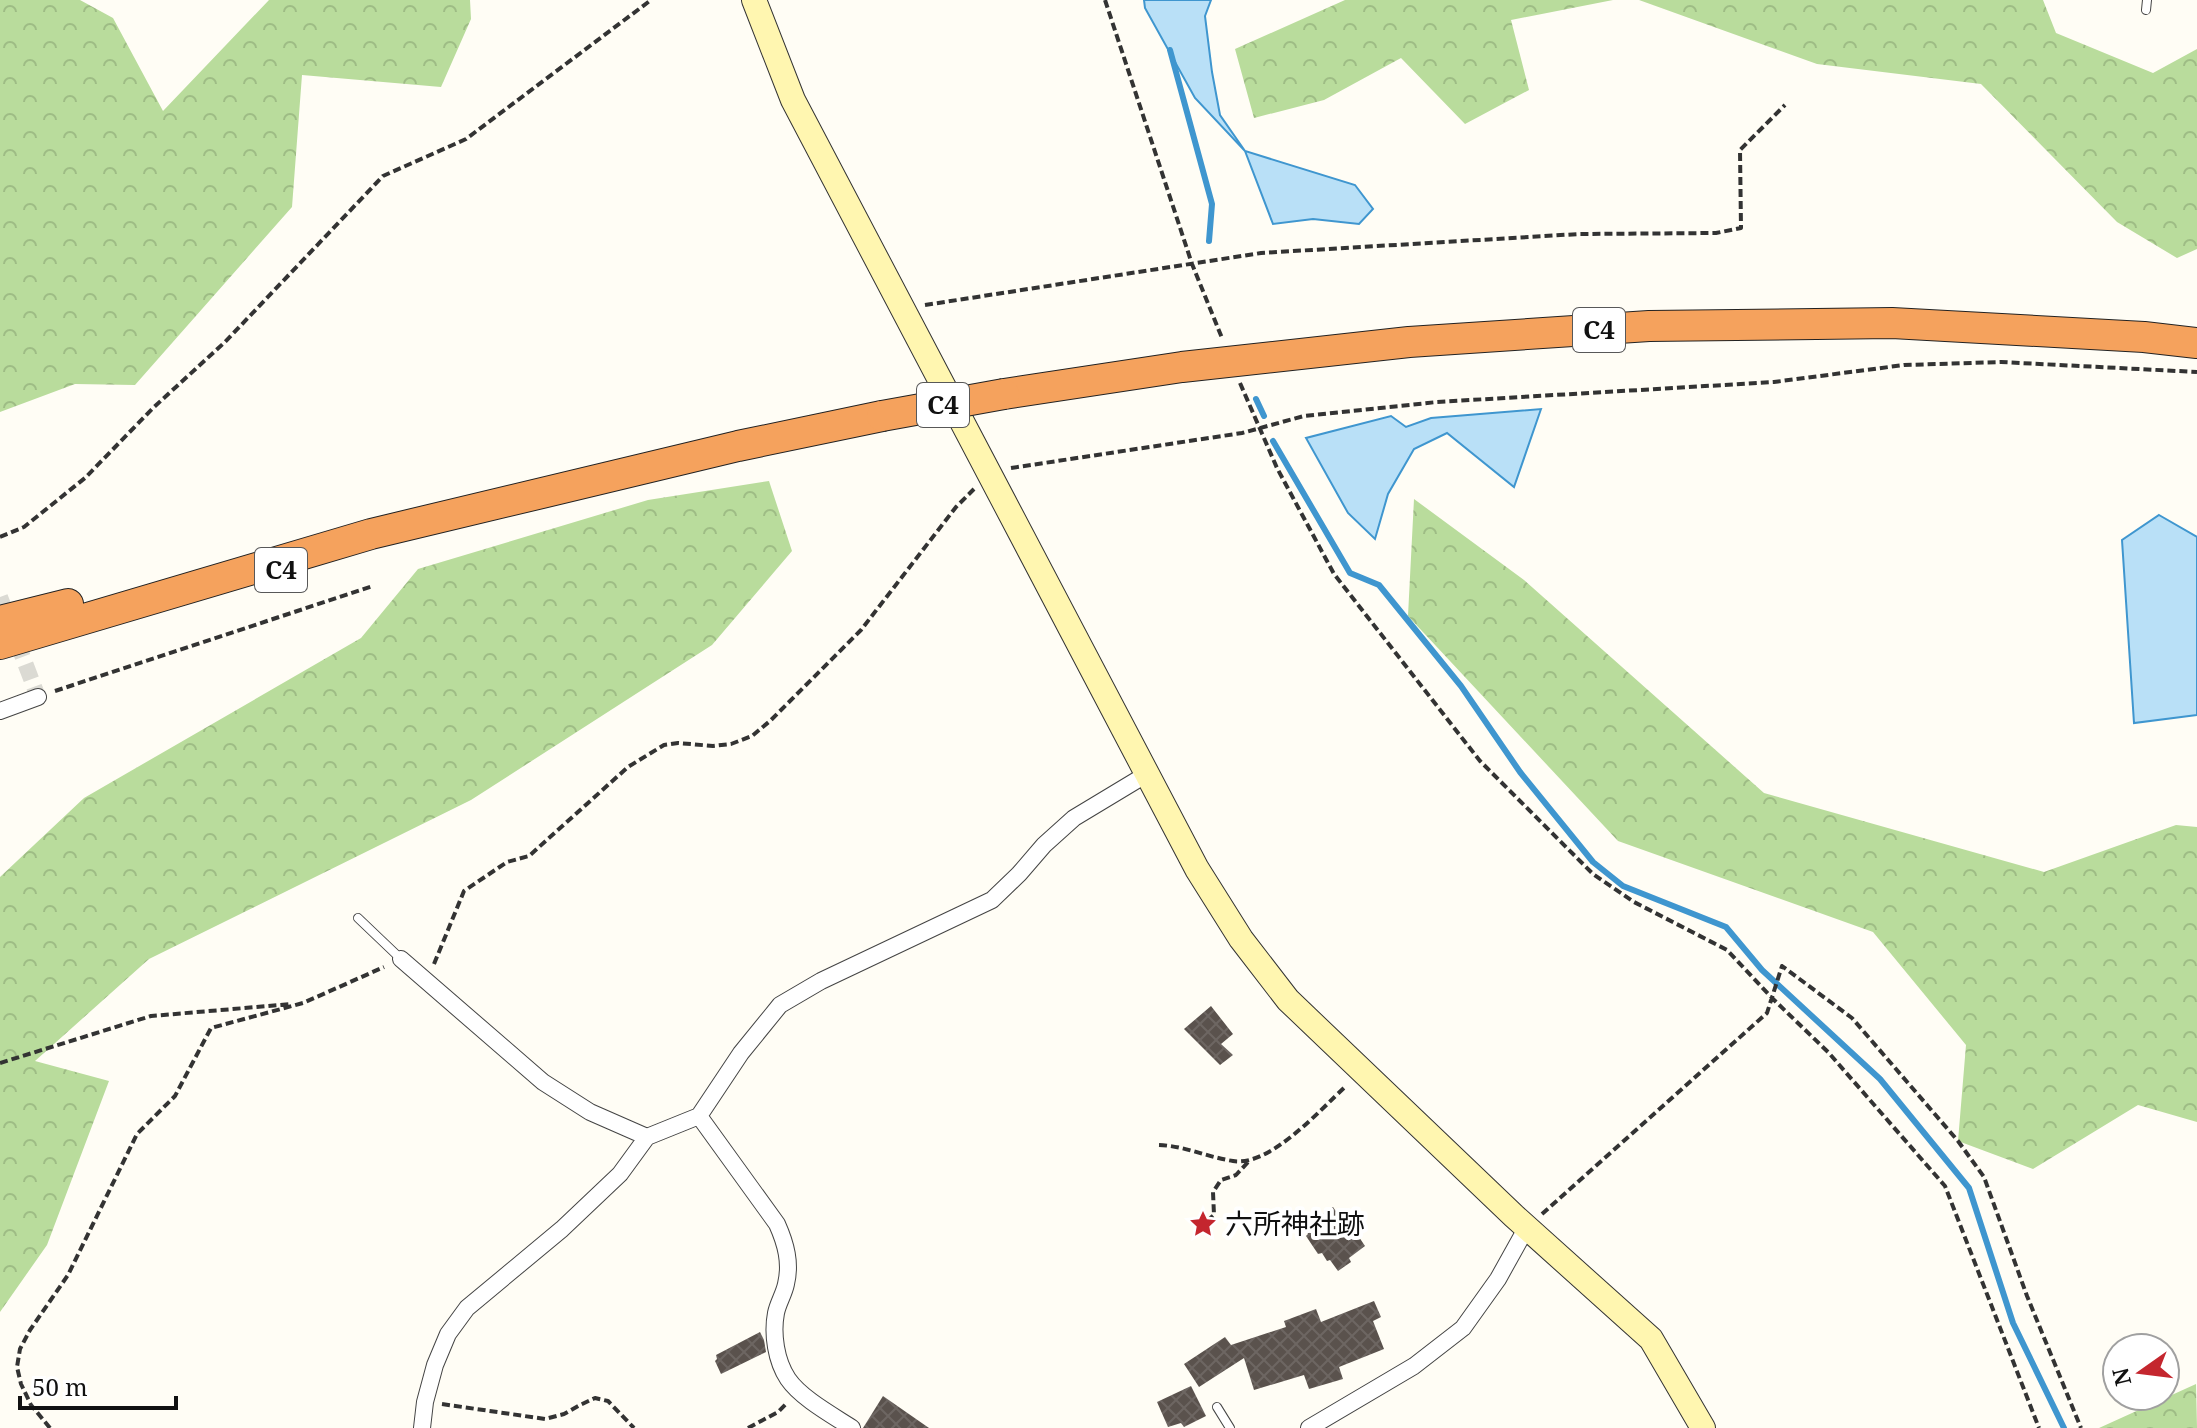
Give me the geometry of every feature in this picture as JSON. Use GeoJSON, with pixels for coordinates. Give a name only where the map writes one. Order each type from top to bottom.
{"type":"FeatureCollection","features":[{"type":"Feature","properties":{"kind":"highway","name":"C4"},"geometry":{"type":"LineString","coordinates":[[0,644],[371,534],[563,486],[882,416],[1182,367],[1409,342],[1649,326],[1892,323],[2144,337],[2197,343]]}},
{"type":"Feature","properties":{"kind":"highway","name":"C4"},"geometry":{"type":"LineString","coordinates":[[0,655],[563,486]]}},
{"type":"Feature","properties":{"kind":"highway"},"geometry":{"type":"LineString","coordinates":[[0,621],[237,561],[371,534]]}},
{"type":"Feature","properties":{"kind":"street"},"geometry":{"type":"LineString","coordinates":[[754,0],[793,100],[1197,869],[1241,939],[1288,1000],[1527,1227],[1651,1339],[1703,1428]]}},
{"type":"Feature","properties":{"kind":"street"},"geometry":{"type":"LineString","coordinates":[[0,711],[38,697]]}},
{"type":"Feature","properties":{"kind":"street"},"geometry":{"type":"LineString","coordinates":[[422,1428],[435,1365],[448,1334],[467,1308],[562,1229],[620,1174],[647,1137],[699,1116],[741,1053],[780,1005],[821,981],[992,900],[1074,818],[1147,774]]}},
{"type":"Feature","properties":{"kind":"street"},"geometry":{"type":"LineString","coordinates":[[401,959],[543,1082],[590,1112],[647,1137]]}},
{"type":"Feature","properties":{"kind":"street"},"geometry":{"type":"LineString","coordinates":[[699,1116],[777,1224],[786,1244],[786,1284],[776,1313],[774,1333],[788,1378],[800,1392],[852,1428]]}},
{"type":"Feature","properties":{"kind":"street"},"geometry":{"type":"LineString","coordinates":[[1309,1428],[1414,1366],[1463,1328],[1498,1279],[1527,1227]]}},
{"type":"Feature","properties":{"kind":"lane"},"geometry":{"type":"LineString","coordinates":[[358,918],[401,959]]}},
{"type":"Feature","properties":{"kind":"lane"},"geometry":{"type":"LineString","coordinates":[[1217,1407],[1230,1428]]}},
{"type":"Feature","properties":{"kind":"path"},"geometry":{"type":"LineString","coordinates":[[0,537],[24,527],[85,478],[153,408],[225,342],[383,176],[466,139],[651,0]]}},
{"type":"Feature","properties":{"kind":"path"},"geometry":{"type":"LineString","coordinates":[[1105,0],[1192,264],[1226,346]]}},
{"type":"Feature","properties":{"kind":"path"},"geometry":{"type":"LineString","coordinates":[[903,309],[1261,253],[1579,234],[1716,233],[1741,228],[1740,150],[1785,105]]}},
{"type":"Feature","properties":{"kind":"path"},"geometry":{"type":"LineString","coordinates":[[428,980],[464,891],[507,862],[529,856],[628,767],[648,753],[664,745],[713,746],[731,744],[752,736],[861,630],[956,507],[989,474],[1012,467],[1259,429],[1304,416],[1437,402],[1774,382],[1904,365],[2001,362],[2197,372]]}},
{"type":"Feature","properties":{"kind":"path"},"geometry":{"type":"LineString","coordinates":[[1237,374],[1277,468],[1334,574],[1480,761],[1593,874],[1634,902],[1727,950],[1828,1052],[1945,1186],[2039,1428]]}},
{"type":"Feature","properties":{"kind":"path"},"geometry":{"type":"LineString","coordinates":[[38,697],[373,586]]}},
{"type":"Feature","properties":{"kind":"path"},"geometry":{"type":"LineString","coordinates":[[50,1428],[31,1405],[21,1384],[17,1367],[20,1349],[68,1275],[137,1134],[175,1096],[211,1028],[303,1003],[401,959]]}},
{"type":"Feature","properties":{"kind":"path"},"geometry":{"type":"LineString","coordinates":[[1527,1227],[1767,1013],[1782,966],[1852,1018],[1958,1141],[1984,1177],[2027,1296],[2081,1428]]}},
{"type":"Feature","properties":{"kind":"path"},"geometry":{"type":"LineString","coordinates":[[0,1063],[151,1016],[303,1003]]}},
{"type":"Feature","properties":{"kind":"path"},"geometry":{"type":"LineString","coordinates":[[1159,1145],[1179,1146],[1236,1162],[1250,1160],[1302,1129],[1362,1071]]}},
{"type":"Feature","properties":{"kind":"path"},"geometry":{"type":"LineString","coordinates":[[1207,1221],[1214,1215],[1213,1192],[1221,1180],[1236,1175],[1250,1160]]}},
{"type":"Feature","properties":{"kind":"path"},"geometry":{"type":"LineString","coordinates":[[748,1428],[778,1412],[800,1392]]}},
{"type":"Feature","properties":{"kind":"path"},"geometry":{"type":"LineString","coordinates":[[425,1402],[545,1419],[564,1414],[595,1398],[608,1401],[634,1428]]}},
{"type":"Feature","properties":{"kind":"green space"},"geometry":{"type":"Polygon","coordinates":[[[0,0],[80,0],[113,18],[163,111],[269,0],[470,0],[471,19],[441,87],[302,75],[292,207],[135,385],[75,384],[0,412],[0,0]]]}},
{"type":"Feature","properties":{"kind":"green space"},"geometry":{"type":"Polygon","coordinates":[[[1345,0],[1613,0],[1511,20],[1529,90],[1465,124],[1401,58],[1324,100],[1254,118],[1235,49],[1345,0]]]}},
{"type":"Feature","properties":{"kind":"green space"},"geometry":{"type":"Polygon","coordinates":[[[1639,0],[2043,0],[2056,33],[2153,73],[2197,49],[2197,249],[2177,258],[2117,222],[1981,84],[1817,64],[1639,0]]]}},
{"type":"Feature","properties":{"kind":"green space"},"geometry":{"type":"Polygon","coordinates":[[[769,481],[792,551],[712,645],[471,800],[149,959],[35,1061],[109,1081],[47,1245],[0,1312],[0,877],[84,798],[361,638],[418,569],[648,500],[769,481]]]}},
{"type":"Feature","properties":{"kind":"green space"},"geometry":{"type":"Polygon","coordinates":[[[1414,499],[1524,580],[1764,793],[2044,872],[2176,825],[2197,827],[2197,1122],[2138,1105],[2033,1169],[1958,1141],[1966,1045],[1873,932],[1618,841],[1408,616],[1414,499]]]}},
{"type":"Feature","properties":{"kind":"green space"},"geometry":{"type":"Polygon","coordinates":[[[2196,1384],[2197,1428],[2099,1428],[2134,1412],[2181,1412],[2181,1391],[2196,1384]]]}},
{"type":"Feature","properties":{"kind":"water"},"geometry":{"type":"Polygon","coordinates":[[[1144,0],[1211,0],[1205,16],[1220,115],[1245,151],[1195,98],[1145,8],[1144,0]]]}},
{"type":"Feature","properties":{"kind":"water"},"geometry":{"type":"Polygon","coordinates":[[[1245,151],[1355,185],[1373,209],[1359,224],[1313,219],[1273,224],[1245,151]]]}},
{"type":"Feature","properties":{"kind":"water"},"geometry":{"type":"Polygon","coordinates":[[[1541,409],[1514,487],[1447,433],[1414,449],[1388,494],[1375,539],[1348,513],[1306,438],[1391,416],[1406,427],[1431,418],[1541,409]]]}},
{"type":"Feature","properties":{"kind":"water"},"geometry":{"type":"Polygon","coordinates":[[[2159,515],[2197,537],[2197,715],[2134,723],[2122,540],[2159,515]]]}},
{"type":"Feature","properties":{"kind":"building"},"geometry":{"type":"Polygon","coordinates":[[[1211,1006],[1233,1034],[1221,1044],[1233,1055],[1220,1065],[1184,1029],[1211,1006]]]}},
{"type":"Feature","properties":{"kind":"building"},"geometry":{"type":"Polygon","coordinates":[[[1333,1207],[1347,1227],[1351,1225],[1365,1246],[1338,1271],[1322,1253],[1318,1254],[1306,1236],[1304,1226],[1333,1207]]]}},
{"type":"Feature","properties":{"kind":"building"},"geometry":{"type":"Polygon","coordinates":[[[1374,1301],[1381,1317],[1373,1321],[1384,1349],[1339,1367],[1343,1379],[1309,1389],[1304,1375],[1254,1390],[1244,1358],[1199,1387],[1184,1364],[1225,1337],[1231,1345],[1286,1327],[1284,1321],[1316,1309],[1321,1322],[1374,1301]]]}},
{"type":"Feature","properties":{"kind":"building"},"geometry":{"type":"Polygon","coordinates":[[[760,1332],[766,1352],[721,1374],[715,1361],[716,1355],[760,1332]]]}},
{"type":"Feature","properties":{"kind":"building"},"geometry":{"type":"Polygon","coordinates":[[[1191,1386],[1206,1416],[1184,1427],[1181,1423],[1168,1427],[1157,1402],[1191,1386]]]}},
{"type":"Feature","properties":{"kind":"building"},"geometry":{"type":"Polygon","coordinates":[[[883,1396],[929,1428],[863,1428],[883,1396]]]}},
{"type":"Feature","properties":{"kind":"waterway"},"geometry":{"type":"LineString","coordinates":[[1170,50],[1212,204],[1209,241]]}},
{"type":"Feature","properties":{"kind":"waterway"},"geometry":{"type":"LineString","coordinates":[[1256,399],[1264,416]]}},
{"type":"Feature","properties":{"kind":"waterway"},"geometry":{"type":"LineString","coordinates":[[1273,441],[1350,573],[1379,585],[1461,686],[1520,772],[1593,862],[1623,886],[1726,927],[1762,970],[1880,1079],[1969,1188],[2013,1323],[2064,1428]]}},
{"type":"Feature","properties":{"kind":"tunnel"},"geometry":{"type":"LineString","coordinates":[[0,597],[38,697]]}},
{"type":"Feature","properties":{"kind":"place","name":"六所神社跡"},"geometry":{"type":"Point","coordinates":[1203,1224]}}]}
